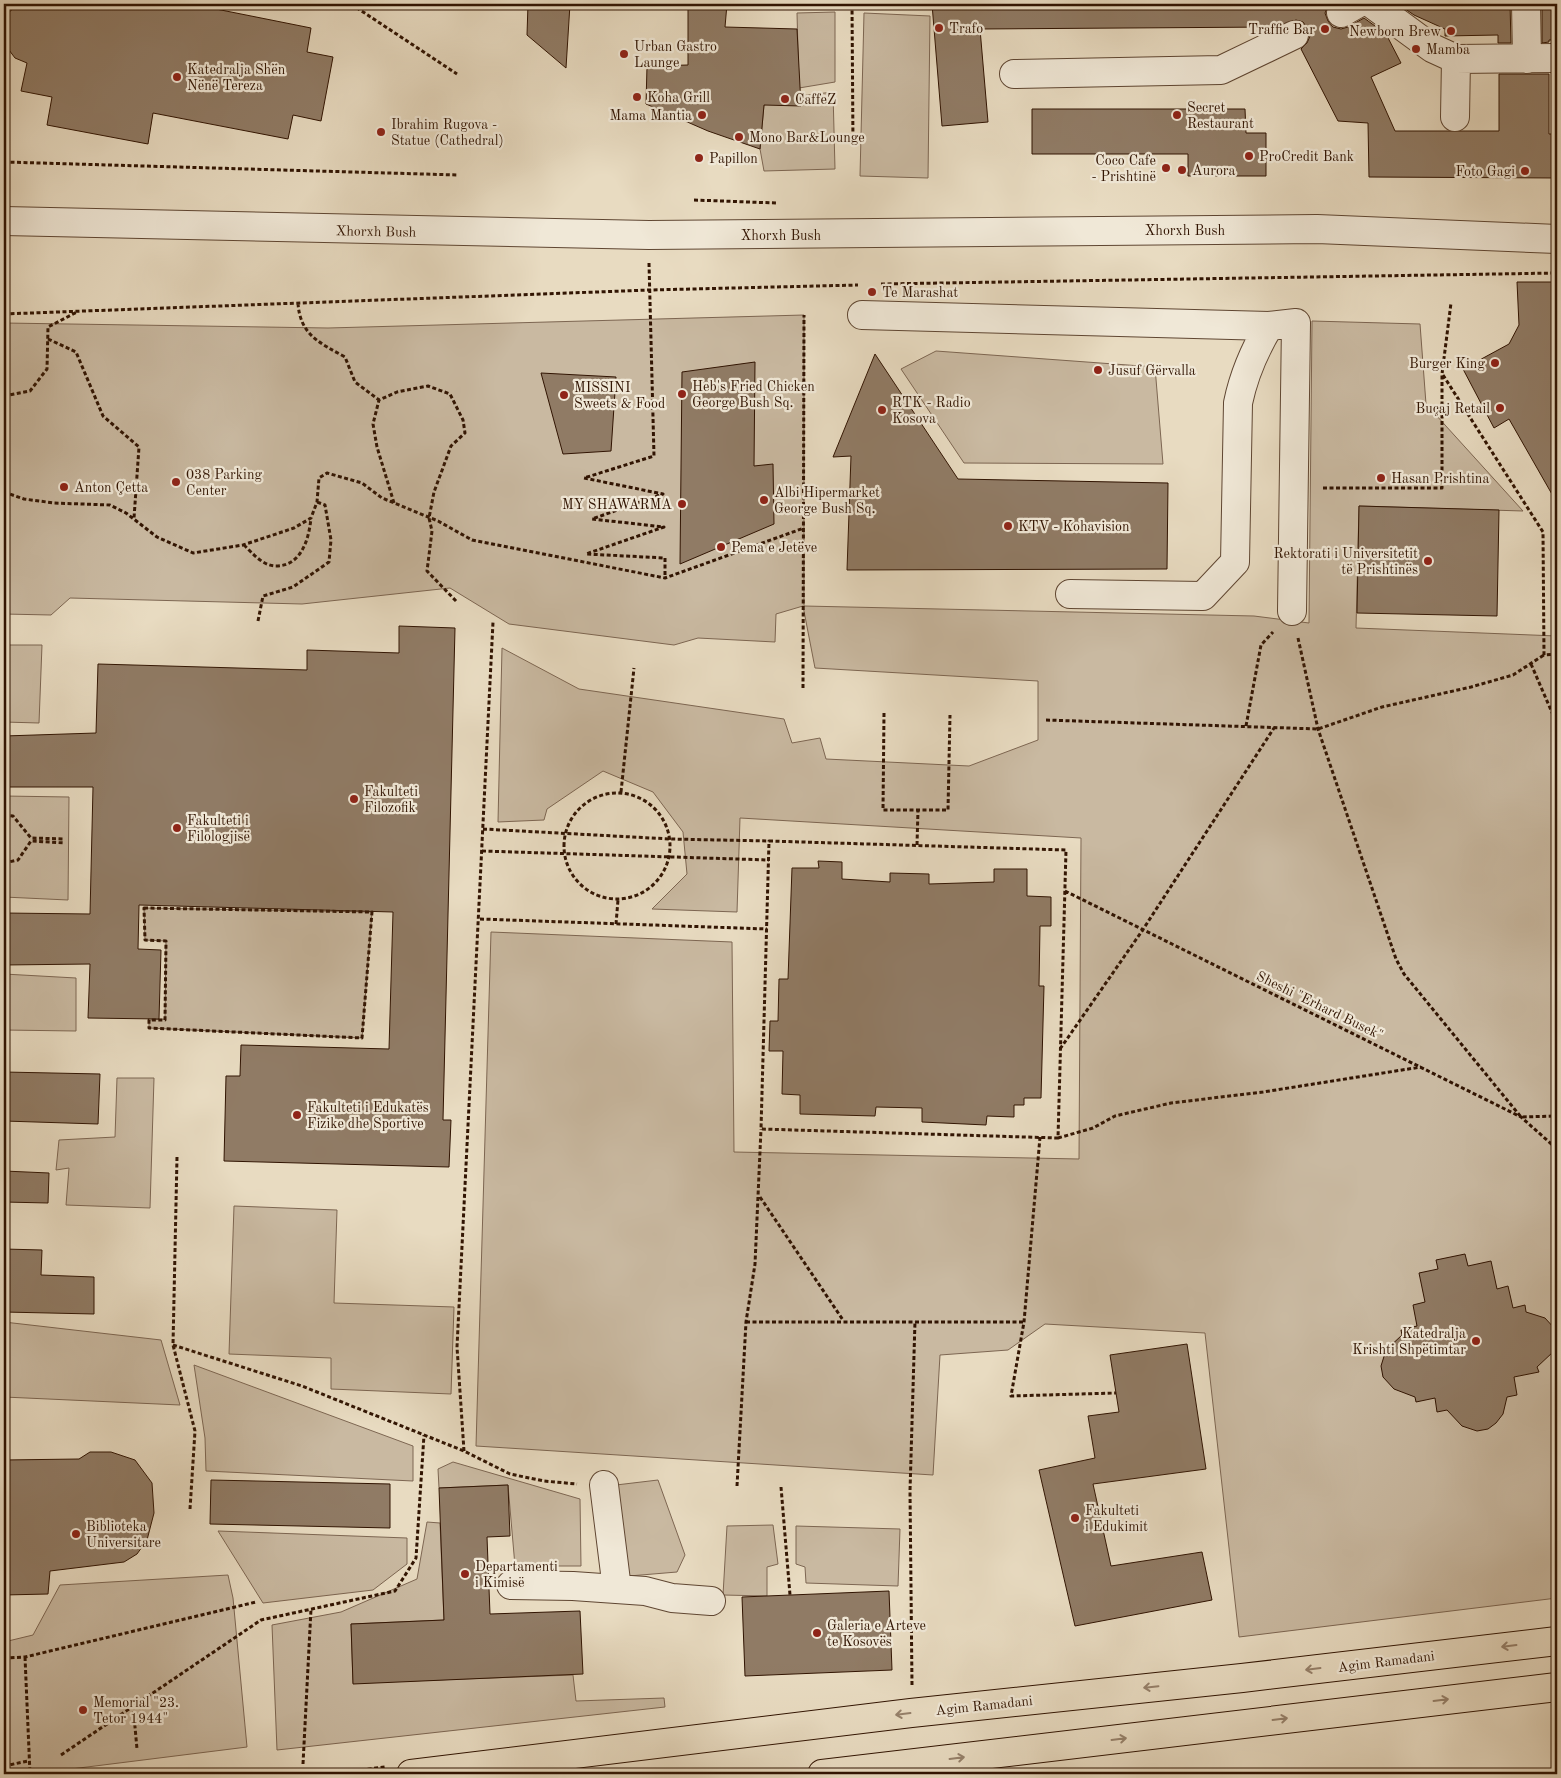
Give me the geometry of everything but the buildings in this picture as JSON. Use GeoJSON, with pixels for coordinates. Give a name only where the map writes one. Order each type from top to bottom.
{"type":"FeatureCollection","features":[{"type":"Feature","properties":{"kind":"main road","name":"Agim Ramadani"},"geometry":{"type":"LineString","coordinates":[[411,1774],[910,1713],[1233,1679],[1557,1640]]}},
{"type":"Feature","properties":{"kind":"main road"},"geometry":{"type":"LineString","coordinates":[[822,1774],[1557,1687]]}},
{"type":"Feature","properties":{"kind":"street"},"geometry":{"type":"LineString","coordinates":[[1372,4],[1424,43],[1456,59],[1557,58]]}},
{"type":"Feature","properties":{"kind":"street"},"geometry":{"type":"LineString","coordinates":[[1526,4],[1527,59]]}},
{"type":"Feature","properties":{"kind":"street"},"geometry":{"type":"LineString","coordinates":[[1014,74],[1221,70],[1294,35]]}},
{"type":"Feature","properties":{"kind":"street"},"geometry":{"type":"LineString","coordinates":[[1455,116],[1456,59]]}},
{"type":"Feature","properties":{"kind":"street","name":"Xhorxh Bush"},"geometry":{"type":"LineString","coordinates":[[4,221],[276,229],[649,235],[1317,229],[1557,239]]}},
{"type":"Feature","properties":{"kind":"street"},"geometry":{"type":"LineString","coordinates":[[862,315],[1269,326],[1296,323],[1292,611]]}},
{"type":"Feature","properties":{"kind":"street"},"geometry":{"type":"LineString","coordinates":[[1070,594],[1203,596],[1235,562],[1238,403],[1242,380],[1252,355],[1269,326]]}},
{"type":"Feature","properties":{"kind":"street"},"geometry":{"type":"LineString","coordinates":[[604,1485],[617,1589]]}},
{"type":"Feature","properties":{"kind":"street"},"geometry":{"type":"LineString","coordinates":[[511,1585],[617,1589],[711,1601]]}},
{"type":"Feature","properties":{"kind":"path"},"geometry":{"type":"LineString","coordinates":[[351,4],[457,74]]}},
{"type":"Feature","properties":{"kind":"path"},"geometry":{"type":"LineString","coordinates":[[852,4],[853,145]]}},
{"type":"Feature","properties":{"kind":"path"},"geometry":{"type":"LineString","coordinates":[[4,162],[457,175]]}},
{"type":"Feature","properties":{"kind":"path"},"geometry":{"type":"LineString","coordinates":[[649,235],[654,456],[584,478],[663,494],[592,519],[664,527],[586,554],[665,558],[665,578]]}},
{"type":"Feature","properties":{"kind":"path"},"geometry":{"type":"LineString","coordinates":[[876,284],[1557,273]]}},
{"type":"Feature","properties":{"kind":"path"},"geometry":{"type":"LineString","coordinates":[[4,314],[650,290],[866,285]]}},
{"type":"Feature","properties":{"kind":"path"},"geometry":{"type":"LineString","coordinates":[[298,303],[299,318],[316,341],[346,357],[355,382],[379,400]]}},
{"type":"Feature","properties":{"kind":"path"},"geometry":{"type":"LineString","coordinates":[[1294,488],[1442,488],[1442,374],[1451,303]]}},
{"type":"Feature","properties":{"kind":"path"},"geometry":{"type":"LineString","coordinates":[[4,396],[30,391],[47,369],[48,327],[78,311]]}},
{"type":"Feature","properties":{"kind":"path"},"geometry":{"type":"LineString","coordinates":[[803,688],[804,315]]}},
{"type":"Feature","properties":{"kind":"path"},"geometry":{"type":"LineString","coordinates":[[48,339],[76,352],[102,416],[139,447],[134,519]]}},
{"type":"Feature","properties":{"kind":"path"},"geometry":{"type":"LineString","coordinates":[[1442,374],[1543,532],[1544,654]]}},
{"type":"Feature","properties":{"kind":"path"},"geometry":{"type":"LineString","coordinates":[[379,400],[397,392],[428,386],[450,394],[463,420],[465,433],[451,446],[434,492],[429,518],[432,531],[427,571],[457,602]]}},
{"type":"Feature","properties":{"kind":"path"},"geometry":{"type":"LineString","coordinates":[[379,400],[373,424],[377,447],[394,503]]}},
{"type":"Feature","properties":{"kind":"path"},"geometry":{"type":"LineString","coordinates":[[243,545],[260,560],[275,566],[288,563],[302,552],[309,540],[311,518],[317,502],[320,478],[328,473],[362,483],[382,498],[429,518],[472,540],[665,578],[804,528]]}},
{"type":"Feature","properties":{"kind":"path"},"geometry":{"type":"LineString","coordinates":[[4,492],[24,499],[54,503],[110,505],[134,519],[157,537],[193,553],[243,545],[294,528],[311,518]]}},
{"type":"Feature","properties":{"kind":"path"},"geometry":{"type":"LineString","coordinates":[[258,621],[263,596],[292,587],[329,562],[331,540],[325,505],[317,502]]}},
{"type":"Feature","properties":{"kind":"path"},"geometry":{"type":"LineString","coordinates":[[1246,726],[1261,645],[1292,611]]}},
{"type":"Feature","properties":{"kind":"path"},"geometry":{"type":"LineString","coordinates":[[1292,611],[1318,729],[1396,959],[1416,992],[1521,1116],[1557,1116]]}},
{"type":"Feature","properties":{"kind":"path"},"geometry":{"type":"LineString","coordinates":[[464,1452],[457,1347],[480,919],[493,622]]}},
{"type":"Feature","properties":{"kind":"path"},"geometry":{"type":"LineString","coordinates":[[1046,720],[1318,729],[1382,707],[1471,687],[1513,675],[1544,654],[1557,654]]}},
{"type":"Feature","properties":{"kind":"path"},"geometry":{"type":"LineString","coordinates":[[1531,664],[1557,724]]}},
{"type":"Feature","properties":{"kind":"path"},"geometry":{"type":"LineString","coordinates":[[620,792],[634,668]]}},
{"type":"Feature","properties":{"kind":"path"},"geometry":{"type":"LineString","coordinates":[[884,713],[883,810],[948,810],[950,715]]}},
{"type":"Feature","properties":{"kind":"path"},"geometry":{"type":"LineString","coordinates":[[1060,1050],[1142,931],[1274,727]]}},
{"type":"Feature","properties":{"kind":"path"},"geometry":{"type":"LineString","coordinates":[[620,792],[638,796],[654,807],[665,821],[670,839],[669,858],[662,874],[650,888],[635,897],[618,900],[602,898],[588,891],[576,881],[568,868],[564,853],[565,833],[571,819],[580,807],[592,798],[606,793],[620,792]]}},
{"type":"Feature","properties":{"kind":"path"},"geometry":{"type":"LineString","coordinates":[[918,810],[918,846]]}},
{"type":"Feature","properties":{"kind":"path"},"geometry":{"type":"LineString","coordinates":[[4,815],[13,816],[31,838],[65,841],[31,842],[18,860],[4,863]]}},
{"type":"Feature","properties":{"kind":"path"},"geometry":{"type":"LineString","coordinates":[[483,829],[670,839],[1066,850],[1058,1138]]}},
{"type":"Feature","properties":{"kind":"path"},"geometry":{"type":"LineString","coordinates":[[736,1486],[746,1322],[755,1264],[759,1196],[769,841]]}},
{"type":"Feature","properties":{"kind":"path"},"geometry":{"type":"LineString","coordinates":[[482,851],[768,860]]}},
{"type":"Feature","properties":{"kind":"path","name":"Sheshi \"Erhard Busek\""},"geometry":{"type":"LineString","coordinates":[[1065,892],[1521,1116],[1557,1149]]}},
{"type":"Feature","properties":{"kind":"path"},"geometry":{"type":"LineString","coordinates":[[616,924],[618,900]]}},
{"type":"Feature","properties":{"kind":"path"},"geometry":{"type":"LineString","coordinates":[[144,908],[372,912],[362,1034],[362,1038],[149,1028],[149,1020],[165,1020],[166,941],[145,940],[144,908]]}},
{"type":"Feature","properties":{"kind":"path"},"geometry":{"type":"LineString","coordinates":[[480,919],[767,929]]}},
{"type":"Feature","properties":{"kind":"path"},"geometry":{"type":"LineString","coordinates":[[761,1129],[1058,1138],[1093,1128],[1115,1116],[1171,1103],[1262,1092],[1422,1067]]}},
{"type":"Feature","properties":{"kind":"path"},"geometry":{"type":"LineString","coordinates":[[1040,1137],[1024,1322],[1011,1396],[1116,1393]]}},
{"type":"Feature","properties":{"kind":"path"},"geometry":{"type":"LineString","coordinates":[[177,1157],[173,1345],[195,1431],[190,1509]]}},
{"type":"Feature","properties":{"kind":"path"},"geometry":{"type":"LineString","coordinates":[[759,1196],[844,1321]]}},
{"type":"Feature","properties":{"kind":"path"},"geometry":{"type":"LineString","coordinates":[[910,1713],[910,1491],[915,1321]]}},
{"type":"Feature","properties":{"kind":"path"},"geometry":{"type":"LineString","coordinates":[[746,1322],[1024,1322]]}},
{"type":"Feature","properties":{"kind":"path"},"geometry":{"type":"LineString","coordinates":[[173,1345],[302,1386],[424,1435],[510,1474],[544,1481],[604,1485]]}},
{"type":"Feature","properties":{"kind":"path"},"geometry":{"type":"LineString","coordinates":[[61,1754],[261,1620],[395,1591],[416,1558],[424,1435]]}},
{"type":"Feature","properties":{"kind":"path"},"geometry":{"type":"LineString","coordinates":[[781,1487],[790,1595]]}},
{"type":"Feature","properties":{"kind":"path"},"geometry":{"type":"LineString","coordinates":[[4,1658],[25,1657],[256,1602]]}},
{"type":"Feature","properties":{"kind":"path"},"geometry":{"type":"LineString","coordinates":[[303,1764],[311,1609]]}},
{"type":"Feature","properties":{"kind":"path"},"geometry":{"type":"LineString","coordinates":[[25,1657],[30,1774]]}},
{"type":"Feature","properties":{"kind":"path"},"geometry":{"type":"LineString","coordinates":[[133,1705],[137,1749]]}},
{"type":"Feature","properties":{"kind":"path"},"geometry":{"type":"LineString","coordinates":[[4,1766],[28,1761]]}},
{"type":"Feature","properties":{"kind":"shaded area"},"geometry":{"type":"Polygon","coordinates":[[[835,12],[835,82],[799,88],[797,13],[835,12]]]}},
{"type":"Feature","properties":{"kind":"shaded area"},"geometry":{"type":"Polygon","coordinates":[[[864,13],[930,16],[928,178],[860,176],[864,13]]]}},
{"type":"Feature","properties":{"kind":"shaded area"},"geometry":{"type":"Polygon","coordinates":[[[833,92],[835,169],[764,171],[760,149],[764,105],[800,96],[833,92]]]}},
{"type":"Feature","properties":{"kind":"shaded area"},"geometry":{"type":"Polygon","coordinates":[[[804,315],[804,606],[1254,616],[1309,623],[1312,321],[1420,324],[1426,404],[1523,511],[1359,506],[1356,628],[1557,636],[1557,1598],[1239,1637],[1205,1333],[1045,1324],[1008,1350],[940,1355],[933,1475],[476,1446],[491,932],[732,942],[734,1152],[1079,1159],[1081,838],[740,818],[737,912],[652,909],[687,874],[683,832],[653,792],[603,771],[547,809],[544,820],[498,822],[502,648],[579,689],[784,719],[792,743],[820,738],[826,759],[969,766],[1038,740],[1038,681],[815,668],[803,606],[776,614],[775,642],[698,638],[674,645],[509,624],[450,588],[302,604],[70,598],[51,615],[4,614],[4,323],[328,328],[804,315]]]}},
{"type":"Feature","properties":{"kind":"shaded area"},"geometry":{"type":"Polygon","coordinates":[[[936,351],[1155,367],[1163,464],[964,463],[901,369],[936,351]]]}},
{"type":"Feature","properties":{"kind":"shaded area"},"geometry":{"type":"Polygon","coordinates":[[[4,645],[42,645],[39,723],[4,722],[4,645]]]}},
{"type":"Feature","properties":{"kind":"shaded area"},"geometry":{"type":"Polygon","coordinates":[[[4,796],[69,797],[68,900],[4,897],[4,796]]]}},
{"type":"Feature","properties":{"kind":"shaded area"},"geometry":{"type":"Polygon","coordinates":[[[144,908],[372,912],[362,1038],[149,1028],[149,1020],[165,1019],[166,941],[145,940],[144,908]]]}},
{"type":"Feature","properties":{"kind":"shaded area"},"geometry":{"type":"Polygon","coordinates":[[[4,974],[76,978],[76,1031],[4,1030],[4,974]]]}},
{"type":"Feature","properties":{"kind":"shaded area"},"geometry":{"type":"Polygon","coordinates":[[[117,1078],[154,1078],[150,1208],[66,1205],[69,1168],[56,1170],[59,1140],[115,1137],[117,1078]]]}},
{"type":"Feature","properties":{"kind":"shaded area"},"geometry":{"type":"Polygon","coordinates":[[[234,1206],[337,1210],[334,1303],[454,1307],[451,1394],[331,1389],[331,1358],[229,1354],[234,1206]]]}},
{"type":"Feature","properties":{"kind":"shaded area"},"geometry":{"type":"Polygon","coordinates":[[[4,1322],[161,1340],[180,1405],[4,1397],[4,1322]]]}},
{"type":"Feature","properties":{"kind":"shaded area"},"geometry":{"type":"Polygon","coordinates":[[[194,1365],[413,1446],[413,1481],[206,1471],[205,1438],[194,1365]]]}},
{"type":"Feature","properties":{"kind":"shaded area"},"geometry":{"type":"Polygon","coordinates":[[[453,1462],[580,1499],[581,1566],[515,1566],[508,1485],[439,1488],[438,1469],[453,1462]]]}},
{"type":"Feature","properties":{"kind":"shaded area"},"geometry":{"type":"Polygon","coordinates":[[[658,1480],[685,1555],[677,1572],[629,1576],[616,1485],[658,1480]]]}},
{"type":"Feature","properties":{"kind":"shaded area"},"geometry":{"type":"Polygon","coordinates":[[[427,1522],[440,1523],[444,1620],[351,1624],[353,1683],[573,1675],[576,1701],[664,1698],[665,1707],[277,1750],[272,1625],[341,1612],[417,1579],[427,1522]]]}},
{"type":"Feature","properties":{"kind":"shaded area"},"geometry":{"type":"Polygon","coordinates":[[[773,1525],[778,1564],[767,1567],[767,1596],[723,1595],[727,1526],[773,1525]]]}},
{"type":"Feature","properties":{"kind":"shaded area"},"geometry":{"type":"Polygon","coordinates":[[[796,1526],[900,1529],[898,1586],[806,1583],[805,1567],[796,1564],[796,1526]]]}},
{"type":"Feature","properties":{"kind":"shaded area"},"geometry":{"type":"Polygon","coordinates":[[[218,1531],[407,1538],[407,1564],[373,1590],[263,1603],[218,1531]]]}},
{"type":"Feature","properties":{"kind":"shaded area"},"geometry":{"type":"Polygon","coordinates":[[[228,1575],[233,1598],[247,1747],[31,1774],[4,1774],[4,1642],[33,1635],[60,1585],[228,1575]]]}},
{"type":"Feature","properties":{"kind":"place","name":"Trafo"},"geometry":{"type":"Point","coordinates":[939,28]}},
{"type":"Feature","properties":{"kind":"place","name":"Traffic Bar"},"geometry":{"type":"Point","coordinates":[1325,29]}},
{"type":"Feature","properties":{"kind":"place","name":"Newborn Brew"},"geometry":{"type":"Point","coordinates":[1451,31]}},
{"type":"Feature","properties":{"kind":"place","name":"Mamba"},"geometry":{"type":"Point","coordinates":[1416,49]}},
{"type":"Feature","properties":{"kind":"place","name":"Urban Gastro Launge"},"geometry":{"type":"Point","coordinates":[624,54]}},
{"type":"Feature","properties":{"kind":"place","name":"Katedralja Shën Nënë Tereza"},"geometry":{"type":"Point","coordinates":[177,77]}},
{"type":"Feature","properties":{"kind":"place","name":"Koha Grill"},"geometry":{"type":"Point","coordinates":[637,97]}},
{"type":"Feature","properties":{"kind":"place","name":"CaffeZ"},"geometry":{"type":"Point","coordinates":[785,99]}},
{"type":"Feature","properties":{"kind":"place","name":"Mama Mantia"},"geometry":{"type":"Point","coordinates":[702,115]}},
{"type":"Feature","properties":{"kind":"place","name":"Secret Restaurant"},"geometry":{"type":"Point","coordinates":[1177,115]}},
{"type":"Feature","properties":{"kind":"place","name":"Ibrahim Rugova - Statue (Cathedral)"},"geometry":{"type":"Point","coordinates":[381,132]}},
{"type":"Feature","properties":{"kind":"place","name":"Mono Bar&Lounge"},"geometry":{"type":"Point","coordinates":[739,137]}},
{"type":"Feature","properties":{"kind":"place","name":"ProCredit Bank"},"geometry":{"type":"Point","coordinates":[1249,156]}},
{"type":"Feature","properties":{"kind":"place","name":"Papillon"},"geometry":{"type":"Point","coordinates":[699,158]}},
{"type":"Feature","properties":{"kind":"place","name":"Coco Cafe - Prishtinë"},"geometry":{"type":"Point","coordinates":[1166,168]}},
{"type":"Feature","properties":{"kind":"place","name":"Aurora"},"geometry":{"type":"Point","coordinates":[1182,170]}},
{"type":"Feature","properties":{"kind":"place","name":"Foto Gagi"},"geometry":{"type":"Point","coordinates":[1525,171]}},
{"type":"Feature","properties":{"kind":"place","name":"Te Marashat"},"geometry":{"type":"Point","coordinates":[872,292]}},
{"type":"Feature","properties":{"kind":"place","name":"Burger King"},"geometry":{"type":"Point","coordinates":[1495,363]}},
{"type":"Feature","properties":{"kind":"place","name":"Jusuf Gërvalla"},"geometry":{"type":"Point","coordinates":[1098,370]}},
{"type":"Feature","properties":{"kind":"place","name":"Heb's Fried Chicken George Bush Sq."},"geometry":{"type":"Point","coordinates":[682,394]}},
{"type":"Feature","properties":{"kind":"place","name":"MISSINI Sweets & Food"},"geometry":{"type":"Point","coordinates":[564,395]}},
{"type":"Feature","properties":{"kind":"place","name":"Buçaj Retail"},"geometry":{"type":"Point","coordinates":[1500,408]}},
{"type":"Feature","properties":{"kind":"place","name":"RTK - Radio Kosova"},"geometry":{"type":"Point","coordinates":[882,410]}},
{"type":"Feature","properties":{"kind":"place","name":"Hasan Prishtina"},"geometry":{"type":"Point","coordinates":[1381,478]}},
{"type":"Feature","properties":{"kind":"place","name":"038 Parking Center"},"geometry":{"type":"Point","coordinates":[176,482]}},
{"type":"Feature","properties":{"kind":"place","name":"Anton Çetta"},"geometry":{"type":"Point","coordinates":[64,487]}},
{"type":"Feature","properties":{"kind":"place","name":"Albi Hipermarket George Bush Sq."},"geometry":{"type":"Point","coordinates":[764,500]}},
{"type":"Feature","properties":{"kind":"place","name":"MY SHAWARMA"},"geometry":{"type":"Point","coordinates":[682,504]}},
{"type":"Feature","properties":{"kind":"place","name":"KTV - Kohavision"},"geometry":{"type":"Point","coordinates":[1008,526]}},
{"type":"Feature","properties":{"kind":"place","name":"Pema e Jetëve"},"geometry":{"type":"Point","coordinates":[721,547]}},
{"type":"Feature","properties":{"kind":"place","name":"Rektorati i Universitetit të Prishtinës"},"geometry":{"type":"Point","coordinates":[1428,561]}},
{"type":"Feature","properties":{"kind":"place","name":"Fakulteti Filozofik"},"geometry":{"type":"Point","coordinates":[354,799]}},
{"type":"Feature","properties":{"kind":"place","name":"Fakulteti i Filologjisë"},"geometry":{"type":"Point","coordinates":[177,828]}},
{"type":"Feature","properties":{"kind":"place","name":"Fakulteti i Edukatës Fizike dhe Sportive"},"geometry":{"type":"Point","coordinates":[297,1115]}},
{"type":"Feature","properties":{"kind":"place","name":"Katedralja Krishti Shpëtimtar"},"geometry":{"type":"Point","coordinates":[1476,1341]}},
{"type":"Feature","properties":{"kind":"place","name":"Fakulteti i Edukimit"},"geometry":{"type":"Point","coordinates":[1075,1518]}},
{"type":"Feature","properties":{"kind":"place","name":"Biblioteka Universitare"},"geometry":{"type":"Point","coordinates":[76,1534]}},
{"type":"Feature","properties":{"kind":"place","name":"Departamenti i Kimisë"},"geometry":{"type":"Point","coordinates":[465,1574]}},
{"type":"Feature","properties":{"kind":"place","name":"Galeria e Arteve te Kosovës"},"geometry":{"type":"Point","coordinates":[817,1633]}},
{"type":"Feature","properties":{"kind":"place","name":"Memorial \"23. Tetor 1944\""},"geometry":{"type":"Point","coordinates":[83,1710]}}]}
